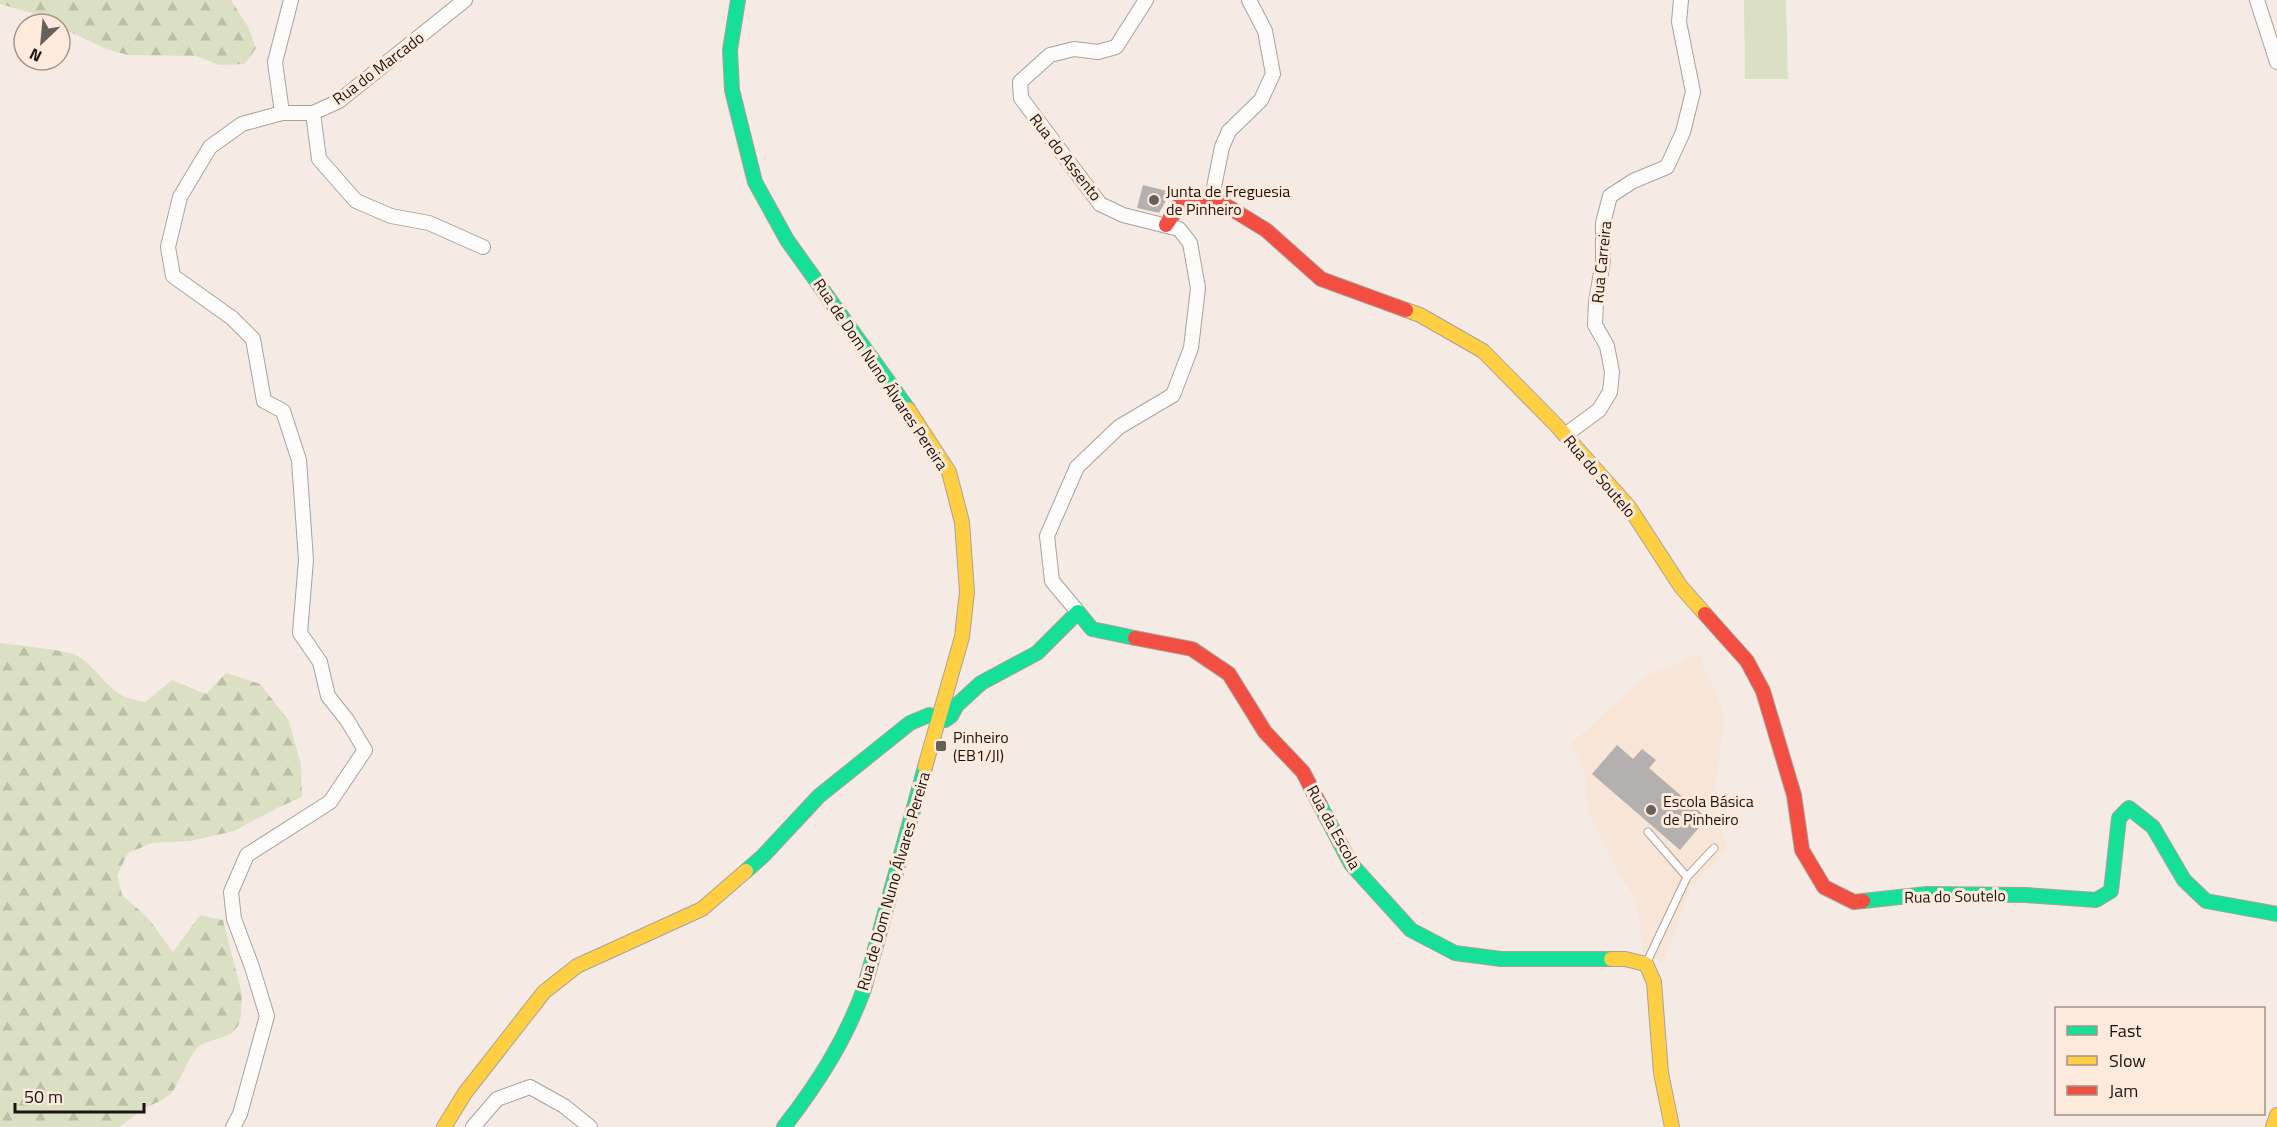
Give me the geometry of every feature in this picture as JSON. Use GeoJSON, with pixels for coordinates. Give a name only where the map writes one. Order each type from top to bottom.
{"type":"FeatureCollection","features":[{"type":"Feature","properties":{"kind":"street"},"geometry":{"type":"LineString","coordinates":[[282,113],[275,62],[291,0]]}},
{"type":"Feature","properties":{"kind":"street","name":"Rua do Marcado"},"geometry":{"type":"LineString","coordinates":[[233,1127],[240,1114],[267,1016],[234,920],[231,892],[247,855],[330,802],[365,750],[347,720],[328,696],[320,662],[300,633],[306,560],[300,471],[299,460],[283,411],[264,401],[254,339],[232,318],[173,276],[168,247],[180,197],[210,147],[242,124],[282,113],[313,113],[339,101],[465,0]]}},
{"type":"Feature","properties":{"kind":"street","name":"Rua de Dom Nuno Álvares Pereira"},"geometry":{"type":"LineString","coordinates":[[738,0],[730,50],[732,90],[747,158],[755,182],[787,240],[938,452],[949,472],[957,498],[965,556],[967,592],[962,637],[937,719],[910,826],[864,988],[851,1024],[808,1096],[784,1127]]}},
{"type":"Feature","properties":{"kind":"street","name":"Rua do Assento"},"geometry":{"type":"LineString","coordinates":[[1146,0],[1116,48],[1098,52],[1074,49],[1050,55],[1020,82],[1021,98],[1100,204],[1123,215],[1166,225]]}},
{"type":"Feature","properties":{"kind":"street"},"geometry":{"type":"LineString","coordinates":[[444,1127],[465,1093],[544,992],[577,966],[702,909],[763,856],[819,796],[910,723],[929,715],[945,720],[951,716],[957,705],[981,683],[1037,653],[1078,612],[1052,581],[1047,536],[1077,467],[1119,428],[1173,395],[1191,348],[1198,288],[1190,243],[1179,228],[1166,225],[1184,198],[1212,197],[1222,147],[1229,131],[1261,100],[1273,74],[1265,31],[1249,0]]}},
{"type":"Feature","properties":{"kind":"street"},"geometry":{"type":"LineString","coordinates":[[1671,0],[1678,22]]}},
{"type":"Feature","properties":{"kind":"street","name":"Rua Carreira"},"geometry":{"type":"LineString","coordinates":[[1565,435],[1599,410],[1610,392],[1612,372],[1607,346],[1595,325],[1596,302],[1603,261],[1603,223],[1610,196],[1633,181],[1667,167],[1683,132],[1693,92],[1678,22],[1681,0]]}},
{"type":"Feature","properties":{"kind":"street"},"geometry":{"type":"LineString","coordinates":[[2257,0],[2277,62]]}},
{"type":"Feature","properties":{"kind":"street"},"geometry":{"type":"LineString","coordinates":[[313,113],[319,159],[356,201],[391,216],[429,223],[483,247]]}},
{"type":"Feature","properties":{"kind":"street","name":"Rua do Soutelo"},"geometry":{"type":"LineString","coordinates":[[1212,197],[1266,230],[1321,279],[1420,315],[1483,351],[1565,435],[1629,507],[1681,587],[1747,661],[1763,691],[1791,784],[1802,850],[1824,887],[1854,902],[1927,894],[2025,895],[2096,900],[2111,891],[2119,818],[2129,808],[2153,827],[2184,880],[2206,901],[2277,914]]}},
{"type":"Feature","properties":{"kind":"street","name":"Rua da Escola"},"geometry":{"type":"LineString","coordinates":[[1078,612],[1092,629],[1192,648],[1228,674],[1265,732],[1304,772],[1351,864],[1411,930],[1455,953],[1501,959],[1625,959],[1646,964]]}},
{"type":"Feature","properties":{"kind":"street"},"geometry":{"type":"LineString","coordinates":[[1646,964],[1654,982],[1661,1073],[1672,1127]]}},
{"type":"Feature","properties":{"kind":"street"},"geometry":{"type":"LineString","coordinates":[[473,1127],[497,1100],[530,1087],[564,1106],[590,1127]]}},
{"type":"Feature","properties":{"kind":"street"},"geometry":{"type":"LineString","coordinates":[[2273,1127],[2277,1115]]}},
{"type":"Feature","properties":{"kind":"lane"},"geometry":{"type":"LineString","coordinates":[[1648,832],[1687,877]]}},
{"type":"Feature","properties":{"kind":"lane"},"geometry":{"type":"LineString","coordinates":[[1646,964],[1687,877],[1714,848]]}},
{"type":"Feature","properties":{"kind":"shaded area","name":"Escola Básica de Pinheiro"},"geometry":{"type":"Polygon","coordinates":[[[1698,653],[1725,716],[1712,805],[1727,849],[1691,887],[1663,963],[1642,951],[1637,901],[1614,865],[1589,815],[1584,769],[1571,744],[1643,679],[1698,653]]]}},
{"type":"Feature","properties":{"kind":"green space"},"geometry":{"type":"Polygon","coordinates":[[[0,0],[231,0],[248,27],[256,48],[245,64],[219,65],[196,56],[128,55],[106,49],[72,33],[72,12],[28,12],[0,4],[0,0]]]}},
{"type":"Feature","properties":{"kind":"green space"},"geometry":{"type":"Polygon","coordinates":[[[1744,0],[1786,0],[1788,79],[1745,79],[1744,0]]]}},
{"type":"Feature","properties":{"kind":"green space"},"geometry":{"type":"Polygon","coordinates":[[[0,643],[53,650],[78,656],[123,696],[145,702],[172,680],[206,694],[226,673],[260,684],[289,721],[301,765],[302,797],[234,831],[190,841],[152,843],[128,853],[117,875],[122,895],[148,918],[173,952],[200,915],[223,920],[242,994],[241,1016],[238,1026],[231,1034],[200,1045],[193,1053],[172,1093],[143,1109],[119,1127],[0,1127],[0,643]]]}},
{"type":"Feature","properties":{"kind":"building","name":"Junta de Freguesia de Pinheiro"},"geometry":{"type":"Polygon","coordinates":[[[1143,185],[1171,192],[1159,213],[1137,208],[1143,185]]]}},
{"type":"Feature","properties":{"kind":"building"},"geometry":{"type":"Polygon","coordinates":[[[1617,745],[1633,759],[1642,749],[1656,760],[1649,768],[1707,818],[1680,850],[1592,774],[1617,745]]]}},
{"type":"Feature","properties":{"kind":"traffic: fast"},"geometry":{"type":"LineString","coordinates":[[738,0],[730,50],[732,90],[755,182],[787,240],[908,409]]}},
{"type":"Feature","properties":{"kind":"traffic: fast"},"geometry":{"type":"LineString","coordinates":[[746,871],[819,796],[910,723],[929,715],[945,720],[951,716],[957,705],[981,683],[1037,653],[1078,612],[1092,629],[1135,638]]}},
{"type":"Feature","properties":{"kind":"traffic: fast"},"geometry":{"type":"LineString","coordinates":[[784,1127],[830,1061],[857,1008],[925,767]]}},
{"type":"Feature","properties":{"kind":"traffic: fast"},"geometry":{"type":"LineString","coordinates":[[1320,805],[1351,864],[1411,930],[1455,953],[1501,959],[1611,959]]}},
{"type":"Feature","properties":{"kind":"traffic: fast"},"geometry":{"type":"LineString","coordinates":[[1863,901],[1927,894],[2025,895],[2096,900],[2111,891],[2119,818],[2129,808],[2153,827],[2184,880],[2206,901],[2277,914]]}},
{"type":"Feature","properties":{"kind":"traffic: slow"},"geometry":{"type":"LineString","coordinates":[[1406,310],[1420,315],[1483,351],[1556,425],[1629,507],[1681,587],[1705,614]]}},
{"type":"Feature","properties":{"kind":"traffic: slow"},"geometry":{"type":"LineString","coordinates":[[908,409],[949,472],[962,522],[967,592],[962,637],[925,767]]}},
{"type":"Feature","properties":{"kind":"traffic: slow"},"geometry":{"type":"LineString","coordinates":[[444,1127],[465,1093],[544,992],[577,966],[702,909],[746,871]]}},
{"type":"Feature","properties":{"kind":"traffic: slow"},"geometry":{"type":"LineString","coordinates":[[1611,959],[1625,959],[1646,964],[1654,982],[1661,1073],[1672,1127]]}},
{"type":"Feature","properties":{"kind":"traffic: slow"},"geometry":{"type":"LineString","coordinates":[[2273,1127],[2277,1115]]}},
{"type":"Feature","properties":{"kind":"traffic: jam"},"geometry":{"type":"LineString","coordinates":[[1166,225],[1184,198],[1212,197],[1266,230],[1321,279],[1406,310]]}},
{"type":"Feature","properties":{"kind":"traffic: jam"},"geometry":{"type":"LineString","coordinates":[[1705,614],[1747,661],[1763,691],[1794,795],[1802,850],[1824,887],[1854,902],[1863,901]]}},
{"type":"Feature","properties":{"kind":"traffic: jam"},"geometry":{"type":"LineString","coordinates":[[1135,638],[1192,649],[1229,674],[1265,732],[1303,772],[1320,805]]}},
{"type":"Feature","properties":{"kind":"place","name":"Junta de Freguesia de Pinheiro"},"geometry":{"type":"Point","coordinates":[1154,200]}},
{"type":"Feature","properties":{"kind":"place","name":"Pinheiro (EB1/JI)"},"geometry":{"type":"Point","coordinates":[941,746]}},
{"type":"Feature","properties":{"kind":"place","name":"Escola Básica de Pinheiro"},"geometry":{"type":"Point","coordinates":[1651,810]}}]}
